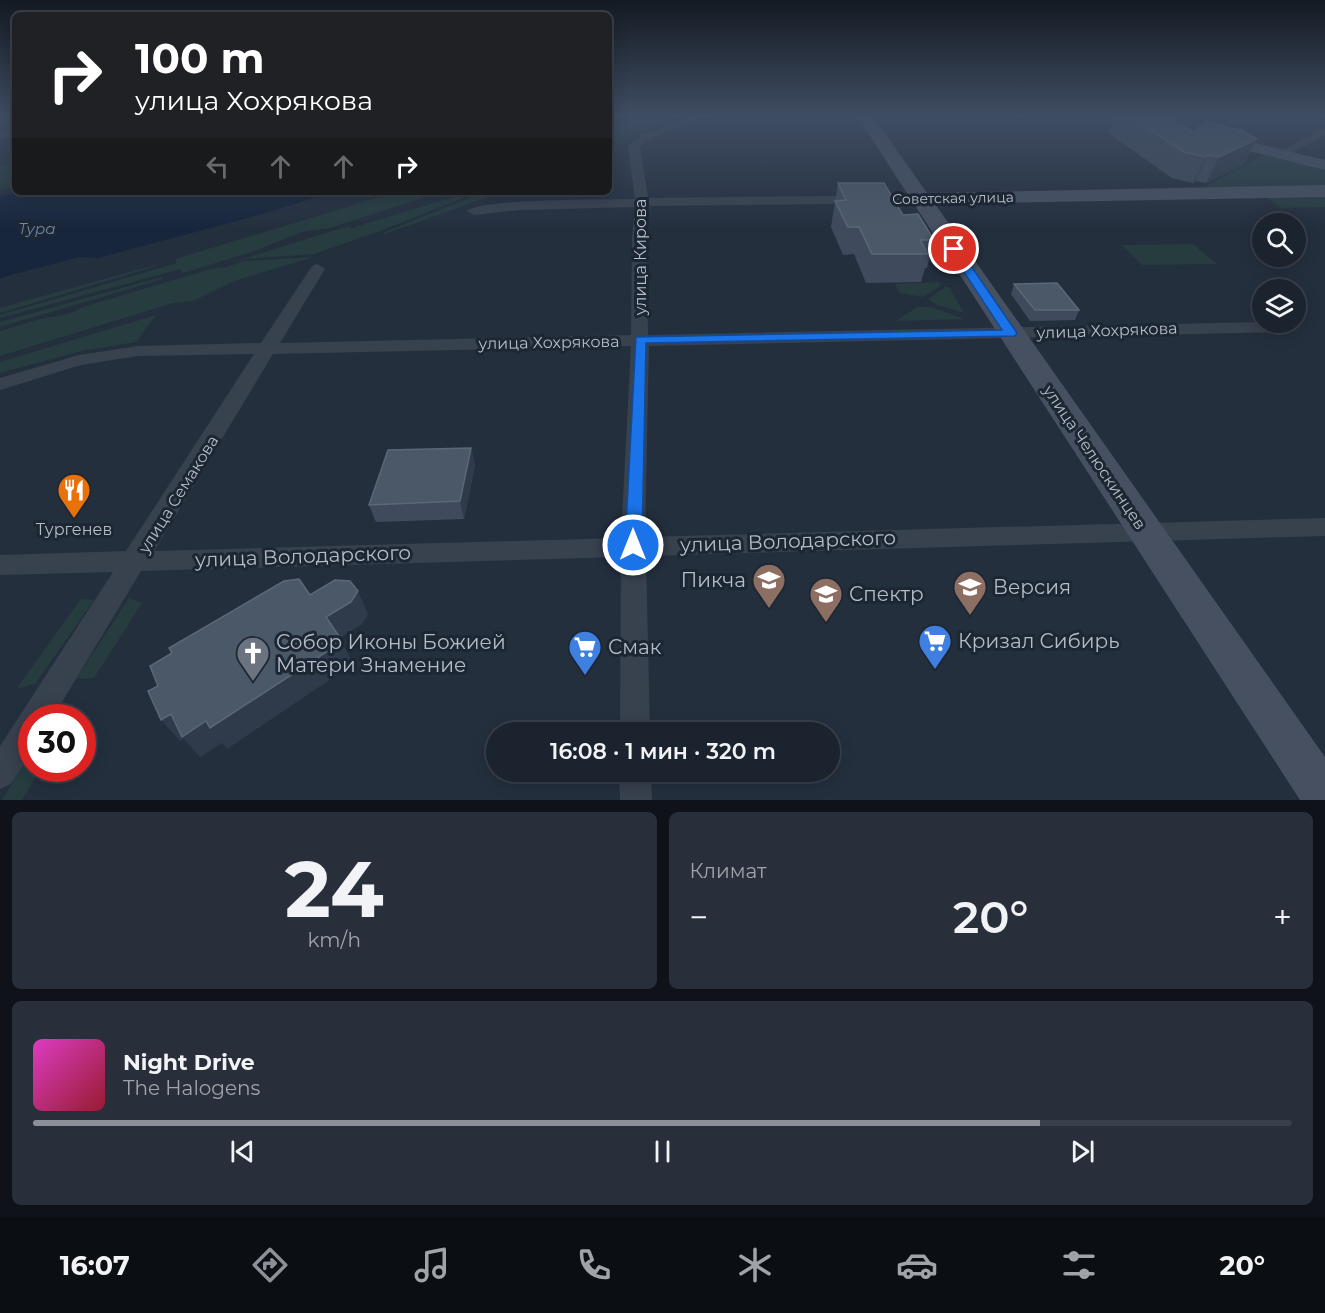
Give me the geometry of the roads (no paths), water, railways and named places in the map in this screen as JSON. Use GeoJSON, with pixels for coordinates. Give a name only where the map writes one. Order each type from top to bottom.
{"type":"FeatureCollection","features":[{"type":"Feature","properties":{"kind":"main road","name":"улица Челюскинцев"},"geometry":{"type":"LineString","coordinates":[[890,153],[1325,797]]}},
{"type":"Feature","properties":{"kind":"main road"},"geometry":{"type":"LineString","coordinates":[[1279,153],[1325,165]]}},
{"type":"Feature","properties":{"kind":"main road","name":"Советская улица"},"geometry":{"type":"LineString","coordinates":[[920,199],[1325,191]]}},
{"type":"Feature","properties":{"kind":"street","name":"улица Кирова"},"geometry":{"type":"LineString","coordinates":[[635,153],[642,203],[639,237],[640,340],[633,545],[635,722]]}},
{"type":"Feature","properties":{"kind":"street","name":"Советская улица"},"geometry":{"type":"LineString","coordinates":[[474,211],[520,206],[642,203],[656,200],[920,199]]}},
{"type":"Feature","properties":{"kind":"street","name":"улица Семакова"},"geometry":{"type":"LineString","coordinates":[[44,704],[317,269]]}},
{"type":"Feature","properties":{"kind":"street","name":"улица Хохрякова"},"geometry":{"type":"LineString","coordinates":[[0,384],[79,360],[138,351],[1252,328]]}},
{"type":"Feature","properties":{"kind":"street","name":"улица Володарского"},"geometry":{"type":"LineString","coordinates":[[0,565],[633,545],[1325,527]]}},
{"type":"Feature","properties":{"kind":"street"},"geometry":{"type":"LineString","coordinates":[[0,773],[18,745]]}},
{"type":"Feature","properties":{"kind":"street"},"geometry":{"type":"LineString","coordinates":[[635,782],[636,800]]}},
{"type":"Feature","properties":{"kind":"water","name":"Тура"},"geometry":{"type":"Polygon","coordinates":[[[12,193],[323,195],[259,215],[98,258],[79,257],[0,278],[0,196],[12,193]]]}},
{"type":"Feature","properties":{"kind":"place","name":"Тургенев"},"geometry":{"type":"Point","coordinates":[74,519]}},
{"type":"Feature","properties":{"kind":"place","name":"Пикча"},"geometry":{"type":"Point","coordinates":[769,609]}},
{"type":"Feature","properties":{"kind":"place","name":"Версия"},"geometry":{"type":"Point","coordinates":[970,616]}},
{"type":"Feature","properties":{"kind":"place","name":"Спектр"},"geometry":{"type":"Point","coordinates":[826,623]}},
{"type":"Feature","properties":{"kind":"place","name":"Кризал Сибирь"},"geometry":{"type":"Point","coordinates":[935,670]}},
{"type":"Feature","properties":{"kind":"place","name":"Смак"},"geometry":{"type":"Point","coordinates":[585,676]}},
{"type":"Feature","properties":{"kind":"place","name":"Собор Иконы Божией Матери Знамение"},"geometry":{"type":"Point","coordinates":[253,682]}}]}
